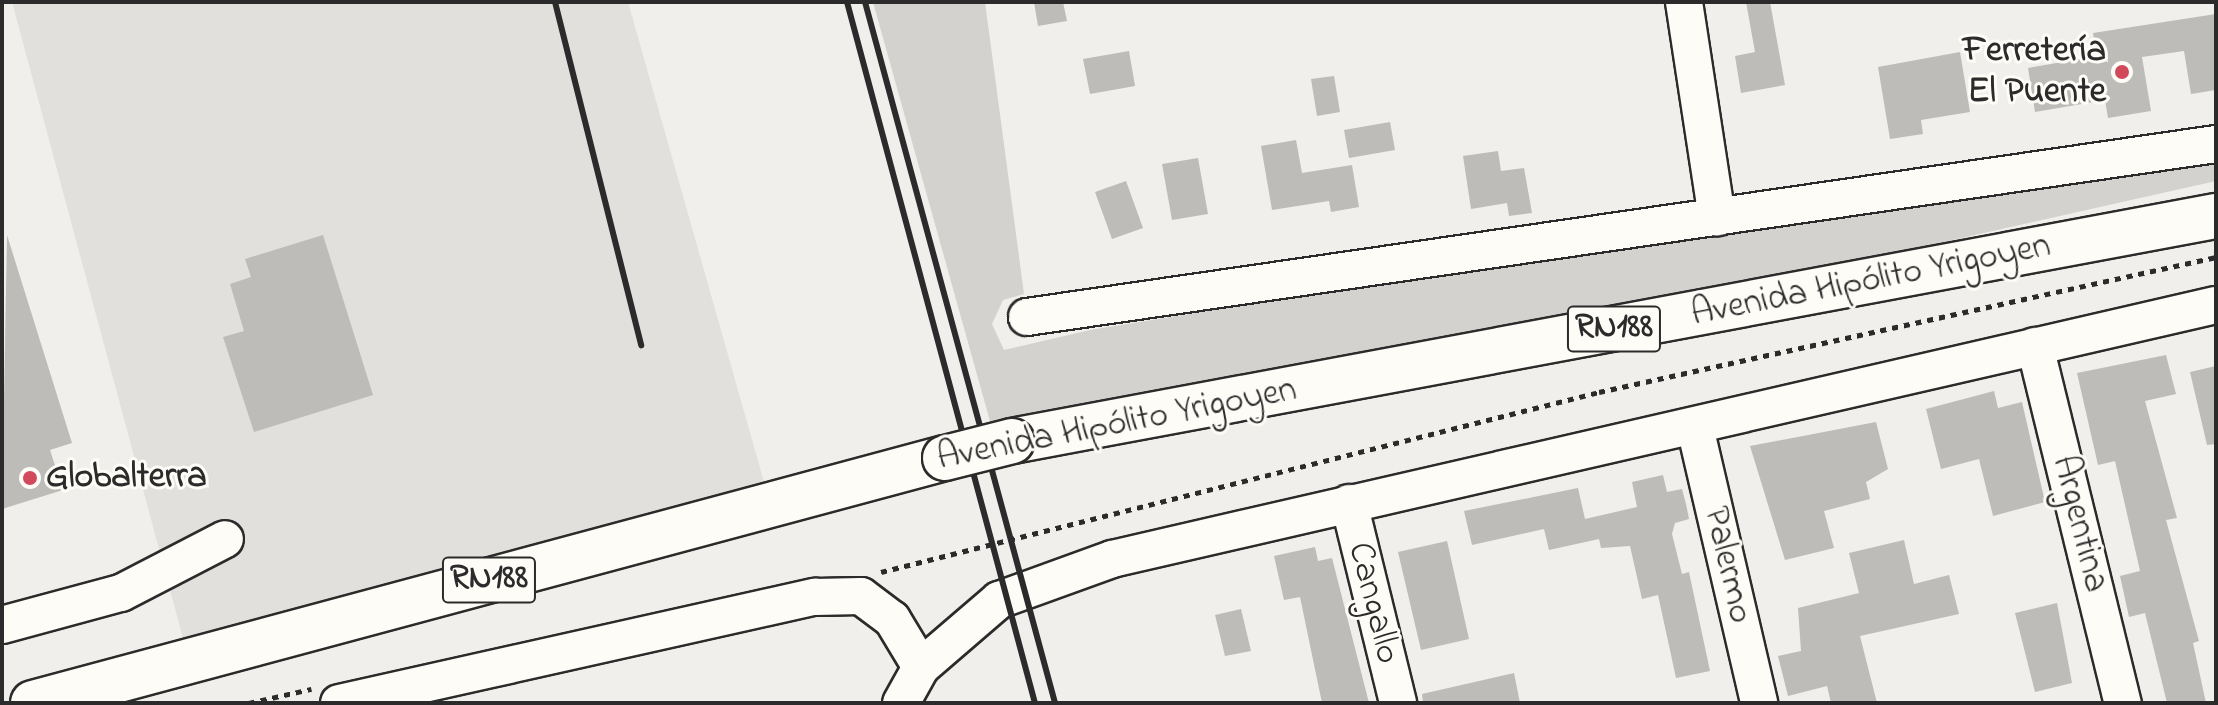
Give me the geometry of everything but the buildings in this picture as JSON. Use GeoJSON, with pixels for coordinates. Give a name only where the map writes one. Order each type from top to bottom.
{"type":"FeatureCollection","features":[{"type":"Feature","properties":{"kind":"main road","name":"Avenida Hipólito Yrigoyen"},"geometry":{"type":"LineString","coordinates":[[33,703],[1012,441],[2216,216]]}},
{"type":"Feature","properties":{"kind":"street"},"geometry":{"type":"LineString","coordinates":[[1684,2],[1717,217]]}},
{"type":"Feature","properties":{"kind":"street"},"geometry":{"type":"LineString","coordinates":[[1027,317],[2216,144]]}},
{"type":"Feature","properties":{"kind":"street"},"geometry":{"type":"LineString","coordinates":[[901,703],[921,667],[999,600],[1112,559],[2216,305]]}},
{"type":"Feature","properties":{"kind":"street","name":"Argentina"},"geometry":{"type":"LineString","coordinates":[[2035,346],[2123,703]]}},
{"type":"Feature","properties":{"kind":"street","name":"Palermo"},"geometry":{"type":"LineString","coordinates":[[1695,427],[1759,703]]}},
{"type":"Feature","properties":{"kind":"street","name":"Cangallo"},"geometry":{"type":"LineString","coordinates":[[1349,503],[1398,703]]}},
{"type":"Feature","properties":{"kind":"street"},"geometry":{"type":"LineString","coordinates":[[2,625],[121,593],[225,539]]}},
{"type":"Feature","properties":{"kind":"street"},"geometry":{"type":"LineString","coordinates":[[332,695],[815,597],[861,596],[892,619],[921,667]]}},
{"type":"Feature","properties":{"kind":"path"},"geometry":{"type":"LineString","coordinates":[[867,574],[1038,538],[1224,482],[1599,392],[2216,257]]}},
{"type":"Feature","properties":{"kind":"path"},"geometry":{"type":"LineString","coordinates":[[249,703],[332,695]]}},
{"type":"Feature","properties":{"kind":"shaded area"},"geometry":{"type":"Polygon","coordinates":[[[12,2],[628,2],[764,482],[184,642],[12,2]]]}},
{"type":"Feature","properties":{"kind":"shaded area"},"geometry":{"type":"Polygon","coordinates":[[[873,2],[985,2],[1024,294],[1003,300],[992,324],[1004,350],[1090,330],[1688,233],[2216,157],[2216,181],[1832,267],[993,432],[873,2]]]}},
{"type":"Feature","properties":{"kind":"railway"},"geometry":{"type":"LineString","coordinates":[[555,2],[641,345]]}},
{"type":"Feature","properties":{"kind":"railway"},"geometry":{"type":"LineString","coordinates":[[847,2],[1035,703]]}},
{"type":"Feature","properties":{"kind":"railway"},"geometry":{"type":"LineString","coordinates":[[865,2],[1055,703]]}},
{"type":"Feature","properties":{"kind":"place","name":"Ferretería El Puente"},"geometry":{"type":"Point","coordinates":[2122,72]}},
{"type":"Feature","properties":{"kind":"place","name":"Globalterra"},"geometry":{"type":"Point","coordinates":[30,478]}}]}
